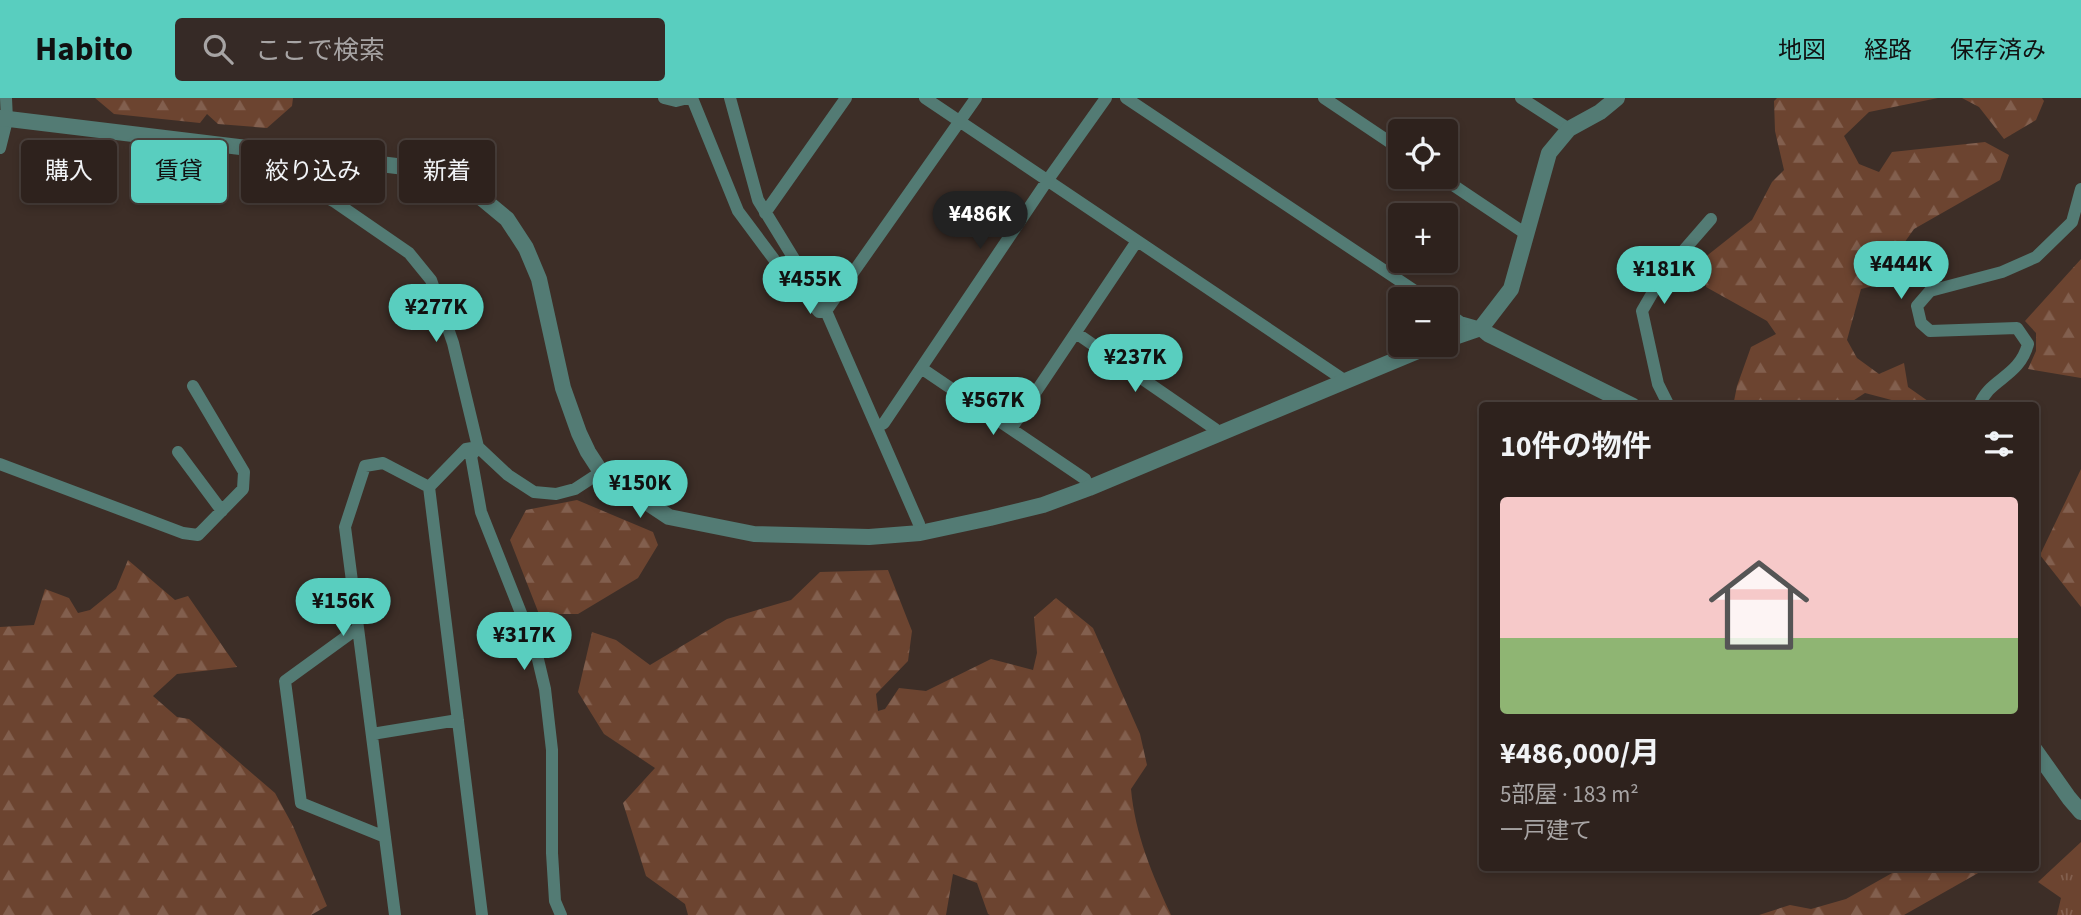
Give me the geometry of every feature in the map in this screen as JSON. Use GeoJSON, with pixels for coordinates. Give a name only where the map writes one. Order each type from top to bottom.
{"type":"FeatureCollection","features":[{"type":"Feature","properties":{"kind":"street"},"geometry":{"type":"LineString","coordinates":[[0,148],[6,98]]}},
{"type":"Feature","properties":{"kind":"street"},"geometry":{"type":"LineString","coordinates":[[664,98],[676,101],[690,98],[738,211],[776,262],[819,312],[827,311],[976,98]]}},
{"type":"Feature","properties":{"kind":"street"},"geometry":{"type":"LineString","coordinates":[[730,98],[758,200],[827,311],[919,524],[920,533]]}},
{"type":"Feature","properties":{"kind":"street"},"geometry":{"type":"LineString","coordinates":[[765,213],[846,98]]}},
{"type":"Feature","properties":{"kind":"street"},"geometry":{"type":"LineString","coordinates":[[925,98],[1347,382]]}},
{"type":"Feature","properties":{"kind":"street"},"geometry":{"type":"LineString","coordinates":[[877,427],[884,423],[1106,98]]}},
{"type":"Feature","properties":{"kind":"street"},"geometry":{"type":"LineString","coordinates":[[1126,98],[1409,287]]}},
{"type":"Feature","properties":{"kind":"street"},"geometry":{"type":"LineString","coordinates":[[1324,98],[1388,141]]}},
{"type":"Feature","properties":{"kind":"street"},"geometry":{"type":"LineString","coordinates":[[1521,98],[1569,129]]}},
{"type":"Feature","properties":{"kind":"street"},"geometry":{"type":"LineString","coordinates":[[1458,336],[1481,328],[1511,289],[1549,153],[1569,129],[1618,98]]}},
{"type":"Feature","properties":{"kind":"street"},"geometry":{"type":"LineString","coordinates":[[3,119],[241,148]]}},
{"type":"Feature","properties":{"kind":"street"},"geometry":{"type":"LineString","coordinates":[[385,165],[413,168],[446,178],[478,195],[507,219],[526,247],[539,279],[563,388],[579,433],[601,472],[668,517],[754,534],[869,537],[920,533],[1043,505],[1404,357]]}},
{"type":"Feature","properties":{"kind":"street"},"geometry":{"type":"LineString","coordinates":[[1458,188],[1526,233]]}},
{"type":"Feature","properties":{"kind":"street"},"geometry":{"type":"LineString","coordinates":[[1980,402],[1983,393],[2024,359],[2028,344],[2017,328],[1930,331],[1921,323],[1917,306],[1930,291],[2002,272],[2036,257],[2072,222],[2081,189]]}},
{"type":"Feature","properties":{"kind":"street"},"geometry":{"type":"LineString","coordinates":[[336,203],[409,253],[431,280],[453,343],[478,447],[508,475],[534,492],[556,494],[575,489],[601,472]]}},
{"type":"Feature","properties":{"kind":"street"},"geometry":{"type":"LineString","coordinates":[[1667,402],[1658,384],[1642,311],[1664,273],[1710,219]]}},
{"type":"Feature","properties":{"kind":"street"},"geometry":{"type":"LineString","coordinates":[[1011,429],[1137,241]]}},
{"type":"Feature","properties":{"kind":"street"},"geometry":{"type":"LineString","coordinates":[[1458,321],[1481,328],[1488,334],[1627,402]]}},
{"type":"Feature","properties":{"kind":"street"},"geometry":{"type":"LineString","coordinates":[[1076,332],[1215,429],[1218,435]]}},
{"type":"Feature","properties":{"kind":"street"},"geometry":{"type":"LineString","coordinates":[[921,368],[1085,479],[1089,488]]}},
{"type":"Feature","properties":{"kind":"street"},"geometry":{"type":"LineString","coordinates":[[0,464],[183,533],[198,535],[243,489],[244,472],[193,386]]}},
{"type":"Feature","properties":{"kind":"street"},"geometry":{"type":"LineString","coordinates":[[429,487],[466,449],[478,447]]}},
{"type":"Feature","properties":{"kind":"street"},"geometry":{"type":"LineString","coordinates":[[478,447],[471,456],[481,512],[536,651],[545,689],[552,750],[555,901],[561,915]]}},
{"type":"Feature","properties":{"kind":"street"},"geometry":{"type":"LineString","coordinates":[[178,452],[222,511]]}},
{"type":"Feature","properties":{"kind":"street"},"geometry":{"type":"LineString","coordinates":[[395,915],[345,527],[365,466],[383,463],[429,487]]}},
{"type":"Feature","properties":{"kind":"street"},"geometry":{"type":"LineString","coordinates":[[429,487],[482,915]]}},
{"type":"Feature","properties":{"kind":"street"},"geometry":{"type":"LineString","coordinates":[[358,628],[285,681],[301,803],[385,837]]}},
{"type":"Feature","properties":{"kind":"street"},"geometry":{"type":"LineString","coordinates":[[372,734],[458,720]]}},
{"type":"Feature","properties":{"kind":"street"},"geometry":{"type":"LineString","coordinates":[[2039,756],[2081,812]]}},
{"type":"Feature","properties":{"kind":"green space"},"geometry":{"type":"Polygon","coordinates":[[[95,98],[293,98],[292,106],[267,128],[218,124],[207,114],[200,123],[114,114],[95,98]]]}},
{"type":"Feature","properties":{"kind":"green space"},"geometry":{"type":"Polygon","coordinates":[[[1777,98],[1938,98],[1869,112],[1844,136],[1859,164],[1879,172],[1892,152],[1985,142],[2009,155],[2000,180],[1914,229],[1892,260],[1893,281],[1861,289],[1847,340],[1857,358],[1879,374],[1904,363],[1908,387],[1929,402],[1899,402],[1865,393],[1851,402],[1734,402],[1751,347],[1776,334],[1767,321],[1706,287],[1699,262],[1752,220],[1772,182],[1784,170],[1775,131],[1774,101],[1777,98]]]}},
{"type":"Feature","properties":{"kind":"green space"},"geometry":{"type":"Polygon","coordinates":[[[1962,98],[2042,98],[2044,101],[2036,120],[2004,139],[1979,107],[1962,98]]]}},
{"type":"Feature","properties":{"kind":"green space"},"geometry":{"type":"Polygon","coordinates":[[[2081,259],[2081,378],[2028,369],[2036,351],[2036,333],[2025,321],[2081,259]]]}},
{"type":"Feature","properties":{"kind":"green space"},"geometry":{"type":"Polygon","coordinates":[[[2081,469],[2081,607],[2040,555],[2081,469]]]}},
{"type":"Feature","properties":{"kind":"green space"},"geometry":{"type":"Polygon","coordinates":[[[577,500],[653,532],[658,545],[638,578],[578,614],[539,614],[510,540],[526,510],[577,500]]]}},
{"type":"Feature","properties":{"kind":"green space"},"geometry":{"type":"Polygon","coordinates":[[[128,560],[175,600],[188,596],[237,667],[177,674],[153,696],[177,717],[189,719],[275,793],[293,826],[327,906],[311,915],[0,915],[0,627],[34,625],[45,589],[69,598],[78,613],[90,610],[116,589],[128,560]]]}},
{"type":"Feature","properties":{"kind":"green space"},"geometry":{"type":"Polygon","coordinates":[[[888,570],[912,631],[908,661],[876,694],[878,711],[885,709],[899,688],[926,691],[991,659],[1033,670],[1037,653],[1034,617],[1056,598],[1093,628],[1140,734],[1147,765],[1131,789],[1133,806],[1145,854],[1171,915],[990,915],[977,883],[953,874],[946,915],[688,915],[685,904],[646,876],[623,803],[655,768],[604,734],[578,692],[592,632],[616,640],[650,665],[727,619],[791,600],[820,572],[888,570]]]}},
{"type":"Feature","properties":{"kind":"green space"},"geometry":{"type":"Polygon","coordinates":[[[2081,842],[2081,915],[2057,915],[2061,898],[2038,882],[2081,842]]]}},
{"type":"Feature","properties":{"kind":"green space"},"geometry":{"type":"Polygon","coordinates":[[[1896,871],[1982,871],[1904,915],[1759,915],[1790,905],[1811,909],[1846,899],[1896,871]]]}}]}
